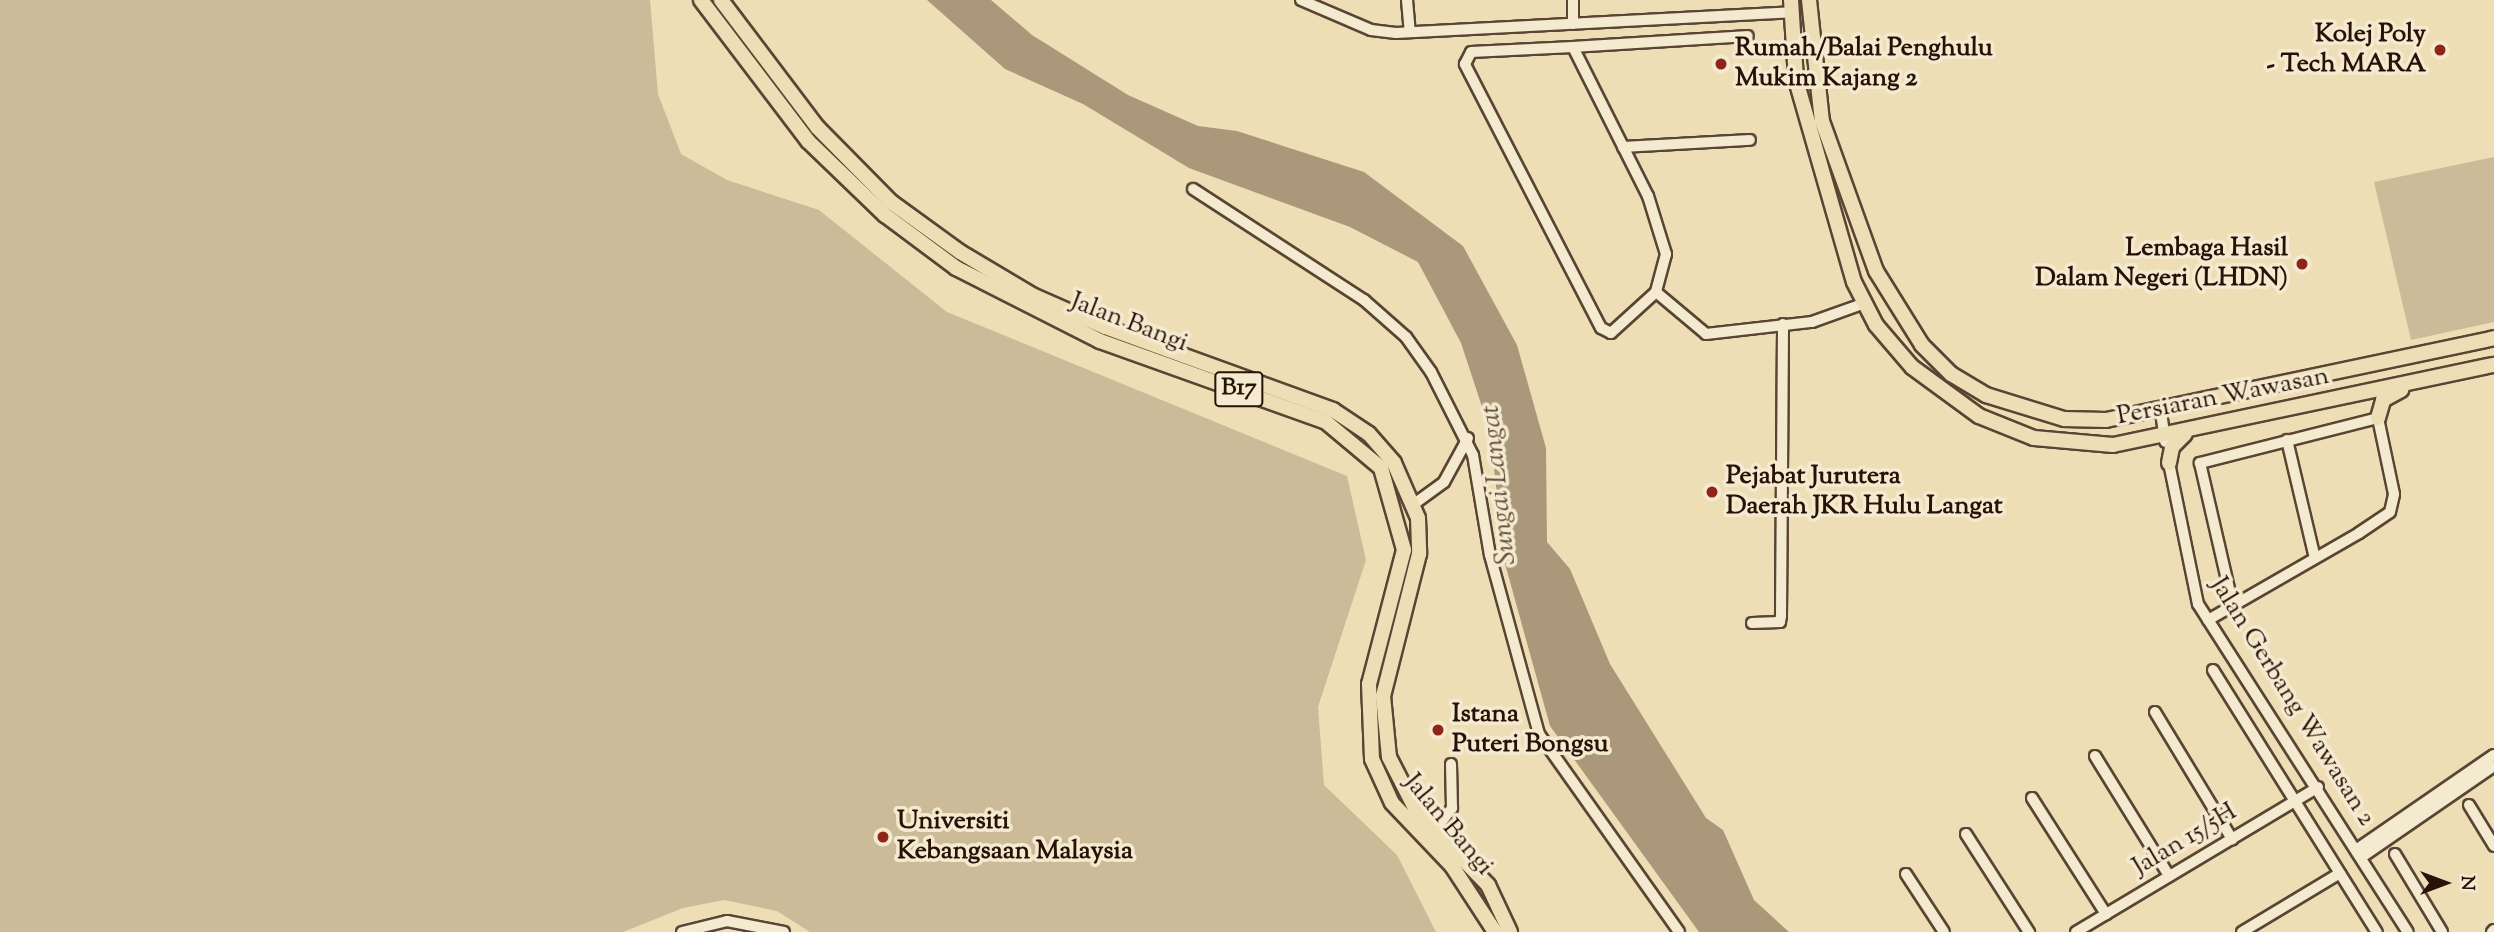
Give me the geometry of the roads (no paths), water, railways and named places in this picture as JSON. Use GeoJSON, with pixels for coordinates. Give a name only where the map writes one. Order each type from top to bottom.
{"type":"FeatureCollection","features":[{"type":"Feature","properties":{"kind":"main road","name":"Jalan Bangi"},"geometry":{"type":"LineString","coordinates":[[701,0],[808,141],[885,215],[956,268],[1100,341],[1326,422],[1381,468],[1404,550],[1369,684],[1372,759],[1392,803],[1452,866],[1495,932]]}},
{"type":"Feature","properties":{"kind":"main road","name":"Jalan Bangi"},"geometry":{"type":"LineString","coordinates":[[721,0],[817,127],[891,202],[960,252],[1034,296],[1105,327],[1333,410],[1369,434],[1394,463],[1414,504],[1419,554],[1381,718],[1396,778],[1435,830],[1488,885],[1510,932]]}},
{"type":"Feature","properties":{"kind":"main road"},"geometry":{"type":"LineString","coordinates":[[1801,0],[1791,6],[1809,37]]}},
{"type":"Feature","properties":{"kind":"main road","name":"Persiaran Wawasan"},"geometry":{"type":"LineString","coordinates":[[1809,0],[1809,37],[1822,121],[1876,271],[1897,313],[1951,374],[2021,410],[2064,419],[2161,412],[2494,338]]}},
{"type":"Feature","properties":{"kind":"main road","name":"Persiaran Wawasan"},"geometry":{"type":"LineString","coordinates":[[1791,6],[1796,80],[1816,163],[1865,303],[1912,367],[1979,416],[2034,438],[2074,444],[2139,441],[2494,365]]}},
{"type":"Feature","properties":{"kind":"main road"},"geometry":{"type":"LineString","coordinates":[[1876,271],[1865,303],[1897,313]]}},
{"type":"Feature","properties":{"kind":"main road"},"geometry":{"type":"LineString","coordinates":[[2378,418],[2383,400],[2414,382]]}},
{"type":"Feature","properties":{"kind":"main road"},"geometry":{"type":"LineString","coordinates":[[2139,441],[2168,459],[2176,441],[2189,431]]}},
{"type":"Feature","properties":{"kind":"street"},"geometry":{"type":"LineString","coordinates":[[1301,0],[1371,30],[1409,32],[1573,24],[1791,6]]}},
{"type":"Feature","properties":{"kind":"street"},"geometry":{"type":"LineString","coordinates":[[1407,0],[1409,32]]}},
{"type":"Feature","properties":{"kind":"street"},"geometry":{"type":"LineString","coordinates":[[1573,0],[1573,24]]}},
{"type":"Feature","properties":{"kind":"street"},"geometry":{"type":"LineString","coordinates":[[1543,25],[1543,48]]}},
{"type":"Feature","properties":{"kind":"street"},"geometry":{"type":"LineString","coordinates":[[1573,47],[1660,226],[1666,267],[1656,292],[1615,331],[1603,331],[1465,64],[1471,52],[1748,36]]}},
{"type":"Feature","properties":{"kind":"street"},"geometry":{"type":"LineString","coordinates":[[1623,147],[1750,140]]}},
{"type":"Feature","properties":{"kind":"street"},"geometry":{"type":"LineString","coordinates":[[1192,189],[1364,300],[1406,337],[1468,438],[1490,555],[1539,734],[1679,932]]}},
{"type":"Feature","properties":{"kind":"street"},"geometry":{"type":"LineString","coordinates":[[1656,292],[1706,334],[1812,322],[1865,303]]}},
{"type":"Feature","properties":{"kind":"street"},"geometry":{"type":"LineString","coordinates":[[1752,623],[1780,622],[1781,616],[1783,324]]}},
{"type":"Feature","properties":{"kind":"street","name":"Jalan Gerbang Wawasan 2"},"geometry":{"type":"LineString","coordinates":[[2161,412],[2188,578],[2208,620],[2318,787],[2408,932]]}},
{"type":"Feature","properties":{"kind":"street"},"geometry":{"type":"LineString","coordinates":[[2208,620],[2315,558],[2393,506],[2378,418],[2200,463],[2232,606]]}},
{"type":"Feature","properties":{"kind":"street"},"geometry":{"type":"LineString","coordinates":[[1414,504],[1444,482],[1468,438]]}},
{"type":"Feature","properties":{"kind":"street"},"geometry":{"type":"LineString","coordinates":[[2287,440],[2315,558]]}},
{"type":"Feature","properties":{"kind":"street"},"geometry":{"type":"LineString","coordinates":[[2213,670],[2376,932]]}},
{"type":"Feature","properties":{"kind":"street"},"geometry":{"type":"LineString","coordinates":[[2155,712],[2232,839]]}},
{"type":"Feature","properties":{"kind":"street","name":"Jalan Gerbang Wawasan 2"},"geometry":{"type":"LineString","coordinates":[[2360,853],[2494,755]]}},
{"type":"Feature","properties":{"kind":"street"},"geometry":{"type":"LineString","coordinates":[[2095,756],[2169,876]]}},
{"type":"Feature","properties":{"kind":"street"},"geometry":{"type":"LineString","coordinates":[[1435,830],[1452,808],[1451,764]]}},
{"type":"Feature","properties":{"kind":"street","name":"Jalan Gerbang Wawasan 2"},"geometry":{"type":"LineString","coordinates":[[2360,853],[2494,766]]}},
{"type":"Feature","properties":{"kind":"street","name":"Jalan 15/5H"},"geometry":{"type":"LineString","coordinates":[[2076,932],[2318,787]]}},
{"type":"Feature","properties":{"kind":"street"},"geometry":{"type":"LineString","coordinates":[[2032,798],[2106,914]]}},
{"type":"Feature","properties":{"kind":"street"},"geometry":{"type":"LineString","coordinates":[[2469,805],[2494,846]]}},
{"type":"Feature","properties":{"kind":"street"},"geometry":{"type":"LineString","coordinates":[[1966,834],[2029,932]]}},
{"type":"Feature","properties":{"kind":"street"},"geometry":{"type":"LineString","coordinates":[[2395,854],[2442,932]]}},
{"type":"Feature","properties":{"kind":"street"},"geometry":{"type":"LineString","coordinates":[[2242,932],[2340,873]]}},
{"type":"Feature","properties":{"kind":"street"},"geometry":{"type":"LineString","coordinates":[[1906,874],[1944,932]]}},
{"type":"Feature","properties":{"kind":"street"},"geometry":{"type":"LineString","coordinates":[[682,932],[727,921],[784,932]]}},
{"type":"Feature","properties":{"kind":"water","name":"Sungai Langat"},"geometry":{"type":"Polygon","coordinates":[[[927,0],[991,0],[1032,35],[1128,95],[1198,126],[1237,131],[1364,172],[1463,246],[1517,345],[1546,448],[1547,542],[1570,569],[1610,664],[1706,818],[1723,830],[1754,900],[1789,932],[1699,932],[1550,726],[1504,560],[1490,431],[1461,343],[1418,262],[1350,227],[1189,168],[1083,104],[1005,69],[927,0]]]}},
{"type":"Feature","properties":{"kind":"place","name":"Kolej Poly - Tech MARA"},"geometry":{"type":"Point","coordinates":[2440,50]}},
{"type":"Feature","properties":{"kind":"place","name":"Rumah/Balai Penghulu Mukim Kajang 2"},"geometry":{"type":"Point","coordinates":[1721,64]}},
{"type":"Feature","properties":{"kind":"place","name":"Lembaga Hasil Dalam Negeri (LHDN)"},"geometry":{"type":"Point","coordinates":[2302,264]}},
{"type":"Feature","properties":{"kind":"place","name":"Pejabat Jurutera Daerah JKR Hulu Langat"},"geometry":{"type":"Point","coordinates":[1712,492]}},
{"type":"Feature","properties":{"kind":"place","name":"Istana Puteri Bongsu"},"geometry":{"type":"Point","coordinates":[1438,730]}},
{"type":"Feature","properties":{"kind":"place","name":"Universiti Kebangsaan Malaysia"},"geometry":{"type":"Point","coordinates":[883,837]}}]}
